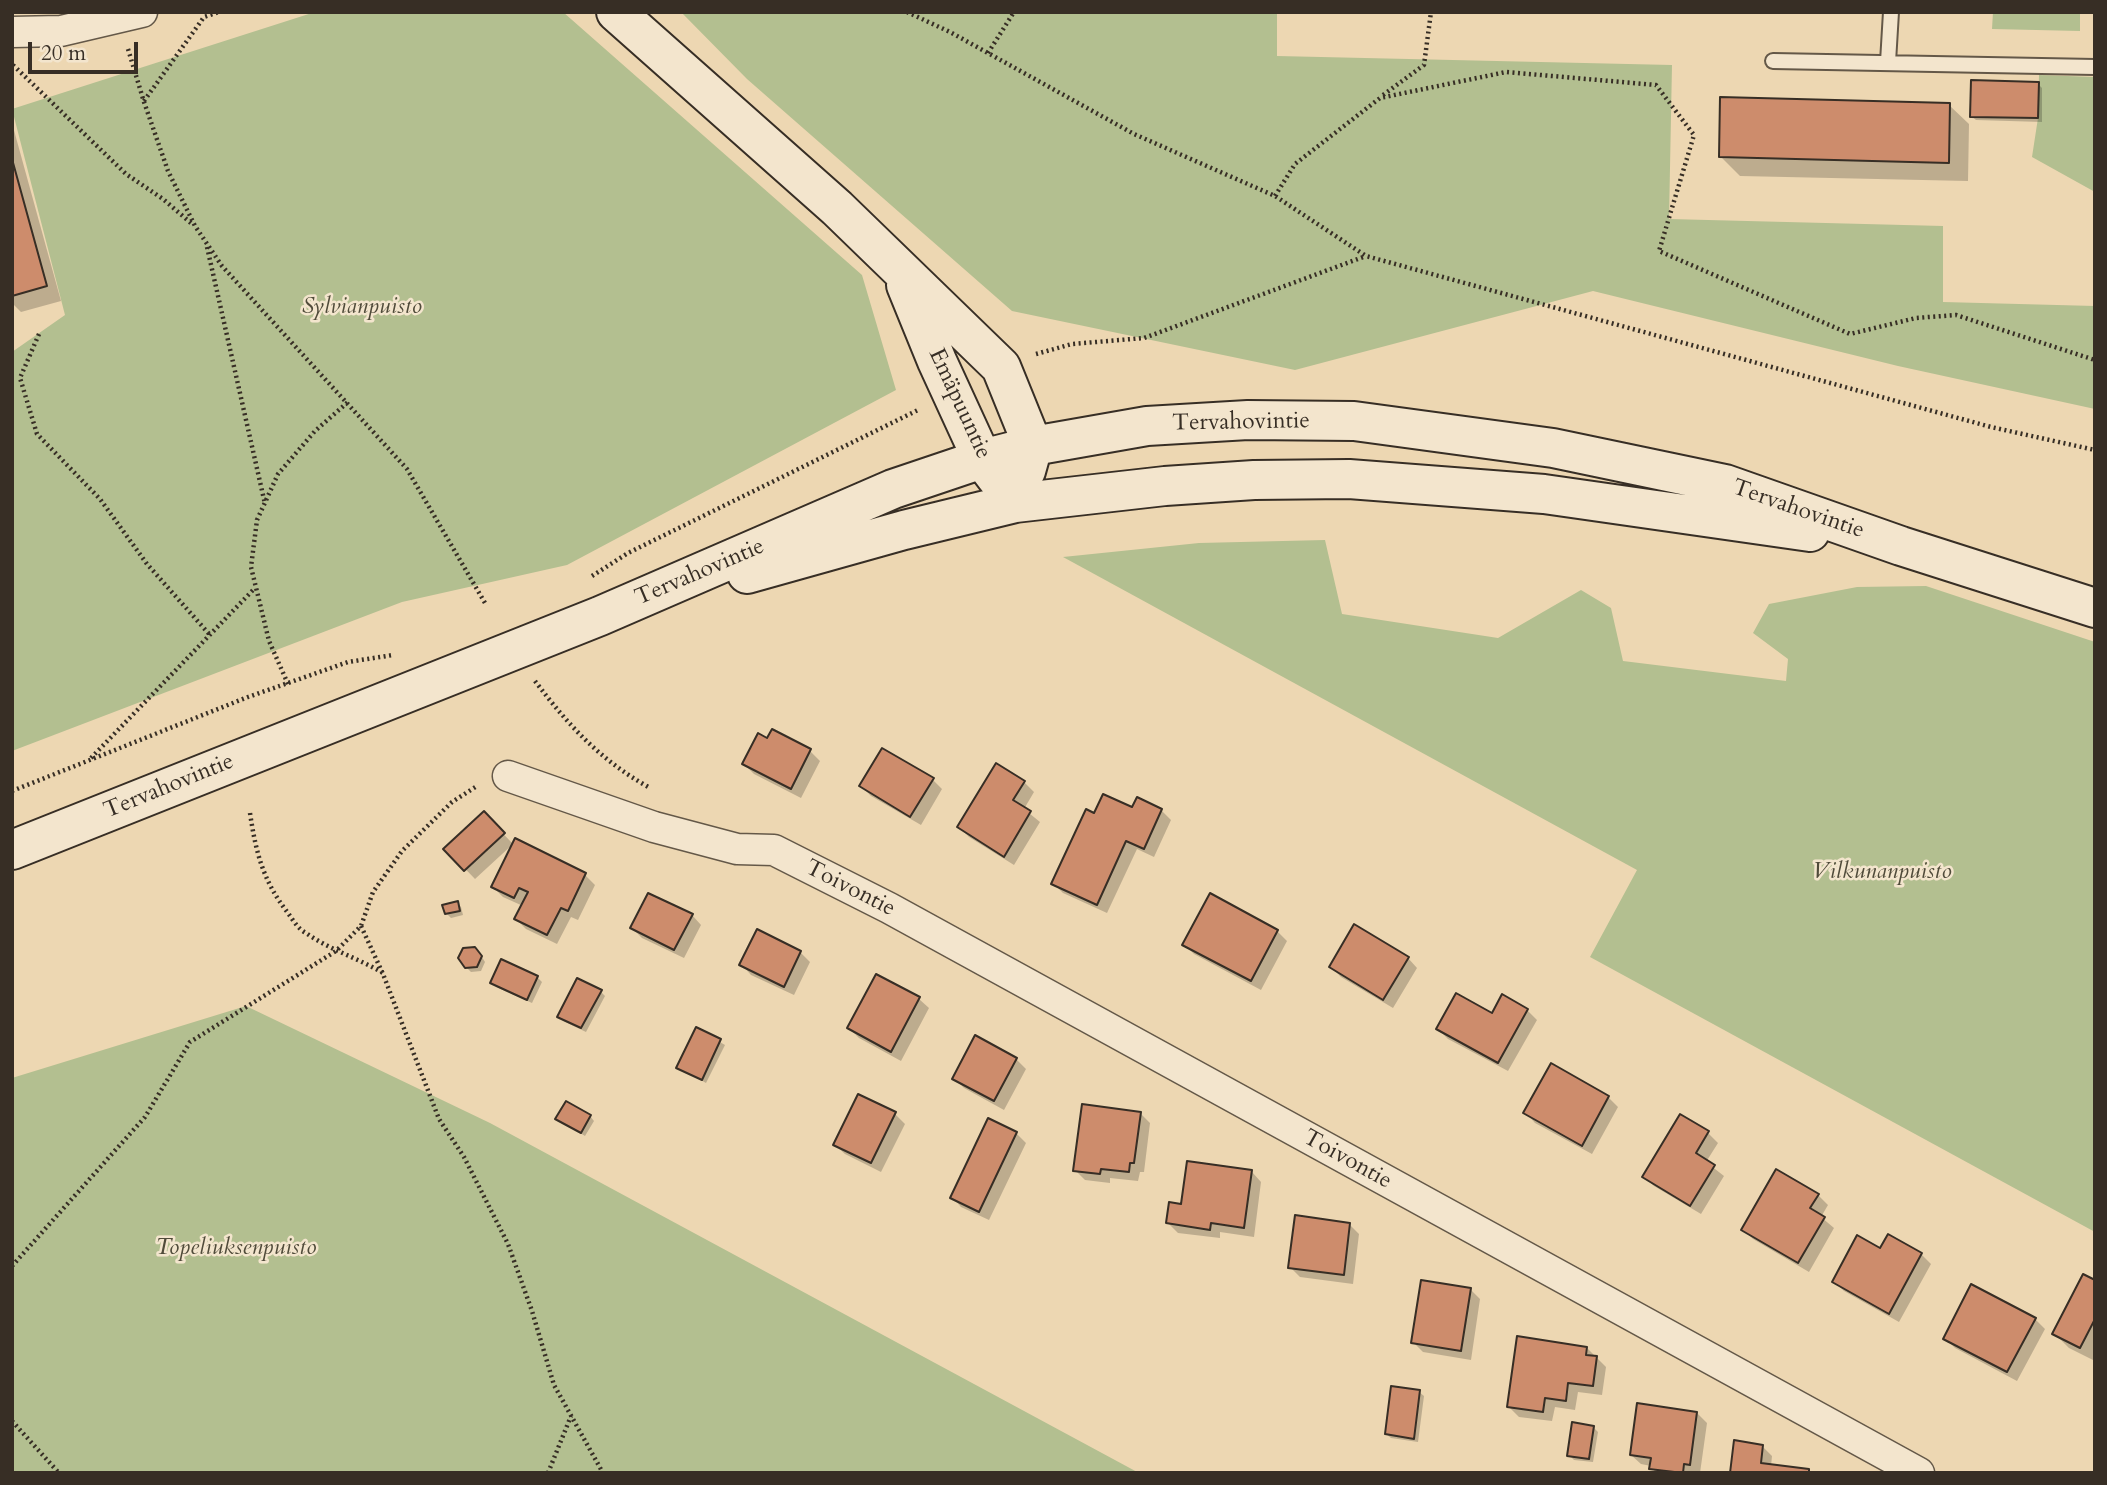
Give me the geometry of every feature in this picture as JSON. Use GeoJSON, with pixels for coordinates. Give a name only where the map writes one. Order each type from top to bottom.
{"type":"FeatureCollection","features":[{"type":"Feature","properties":{"kind":"main road","name":"Emäpuuntie"},"geometry":{"type":"LineString","coordinates":[[617,12],[837,208],[1001,367],[1034,446],[1015,503]]}},
{"type":"Feature","properties":{"kind":"main road","name":"Emäpuuntie"},"geometry":{"type":"LineString","coordinates":[[900,270],[937,361],[982,459],[1015,503]]}},
{"type":"Feature","properties":{"kind":"main road","name":"Tervahovintie"},"geometry":{"type":"LineString","coordinates":[[12,850],[600,616],[893,489],[982,459],[1034,446],[1147,426],[1248,420],[1354,421],[1553,448],[1725,484],[1901,546],[2095,608]]}},
{"type":"Feature","properties":{"kind":"main road","name":"Tervahovintie"},"geometry":{"type":"LineString","coordinates":[[600,616],[904,530],[1015,503],[1165,486],[1254,480],[1349,479],[1544,494],[1901,546]]}},
{"type":"Feature","properties":{"kind":"street"},"geometry":{"type":"LineString","coordinates":[[12,32],[61,31],[130,15]]}},
{"type":"Feature","properties":{"kind":"street","name":"Toivontie"},"geometry":{"type":"LineString","coordinates":[[508,776],[654,827],[737,849],[774,850],[889,908],[1919,1473]]}},
{"type":"Feature","properties":{"kind":"lane"},"geometry":{"type":"LineString","coordinates":[[1888,62],[1891,12]]}},
{"type":"Feature","properties":{"kind":"lane"},"geometry":{"type":"LineString","coordinates":[[1773,61],[2095,67]]}},
{"type":"Feature","properties":{"kind":"path"},"geometry":{"type":"LineString","coordinates":[[144,102],[204,17],[219,12]]}},
{"type":"Feature","properties":{"kind":"path"},"geometry":{"type":"LineString","coordinates":[[907,12],[950,32],[1134,134],[1275,196],[1366,256],[1991,427],[2095,450]]}},
{"type":"Feature","properties":{"kind":"path"},"geometry":{"type":"LineString","coordinates":[[988,53],[1014,12]]}},
{"type":"Feature","properties":{"kind":"path"},"geometry":{"type":"LineString","coordinates":[[1275,196],[1295,164],[1424,65],[1431,12]]}},
{"type":"Feature","properties":{"kind":"path"},"geometry":{"type":"LineString","coordinates":[[130,15],[144,102],[168,170],[195,226],[222,266],[407,468],[485,603]]}},
{"type":"Feature","properties":{"kind":"path"},"geometry":{"type":"LineString","coordinates":[[12,64],[127,174],[195,226]]}},
{"type":"Feature","properties":{"kind":"path"},"geometry":{"type":"LineString","coordinates":[[1380,97],[1506,72],[1656,85],[1694,135],[1659,251],[1850,334],[1916,318],[1956,315],[2095,360]]}},
{"type":"Feature","properties":{"kind":"path"},"geometry":{"type":"LineString","coordinates":[[206,242],[265,504]]}},
{"type":"Feature","properties":{"kind":"path"},"geometry":{"type":"LineString","coordinates":[[1032,355],[1072,344],[1144,338],[1366,256]]}},
{"type":"Feature","properties":{"kind":"path"},"geometry":{"type":"LineString","coordinates":[[39,334],[20,378],[37,434],[100,499],[147,564],[210,635]]}},
{"type":"Feature","properties":{"kind":"path"},"geometry":{"type":"LineString","coordinates":[[288,684],[269,641],[251,567],[257,520],[278,474],[315,430],[348,402]]}},
{"type":"Feature","properties":{"kind":"path"},"geometry":{"type":"LineString","coordinates":[[588,578],[628,553],[921,409]]}},
{"type":"Feature","properties":{"kind":"path"},"geometry":{"type":"LineString","coordinates":[[87,761],[256,587]]}},
{"type":"Feature","properties":{"kind":"path"},"geometry":{"type":"LineString","coordinates":[[12,791],[248,697],[348,662],[399,654]]}},
{"type":"Feature","properties":{"kind":"path"},"geometry":{"type":"LineString","coordinates":[[533,677],[587,743],[625,774],[661,794]]}},
{"type":"Feature","properties":{"kind":"path"},"geometry":{"type":"LineString","coordinates":[[12,1266],[145,1117],[190,1042],[336,951],[361,926],[373,892],[402,850],[452,802],[479,784],[508,776]]}},
{"type":"Feature","properties":{"kind":"path"},"geometry":{"type":"LineString","coordinates":[[250,813],[255,846],[272,892],[302,932],[336,951],[359,958],[383,974]]}},
{"type":"Feature","properties":{"kind":"path"},"geometry":{"type":"LineString","coordinates":[[361,926],[383,974],[439,1119],[464,1157],[508,1244],[554,1385],[603,1473]]}},
{"type":"Feature","properties":{"kind":"path"},"geometry":{"type":"LineString","coordinates":[[548,1473],[571,1416]]}},
{"type":"Feature","properties":{"kind":"path"},"geometry":{"type":"LineString","coordinates":[[12,1421],[59,1473]]}},
{"type":"Feature","properties":{"kind":"green space","name":"Sylvianpuisto"},"geometry":{"type":"Polygon","coordinates":[[[315,12],[563,12],[862,275],[896,390],[567,565],[402,602],[12,751],[12,352],[65,315],[12,109],[315,12]]]}},
{"type":"Feature","properties":{"kind":"green space"},"geometry":{"type":"Polygon","coordinates":[[[681,12],[1277,12],[1277,56],[1672,65],[1669,219],[1943,226],[1943,302],[2095,306],[2095,409],[1898,366],[1593,291],[1295,370],[1012,311],[747,79],[681,12]]]}},
{"type":"Feature","properties":{"kind":"green space"},"geometry":{"type":"Polygon","coordinates":[[[1993,12],[2080,12],[2080,31],[1992,29],[1993,12]]]}},
{"type":"Feature","properties":{"kind":"green space"},"geometry":{"type":"Polygon","coordinates":[[[2039,75],[2095,77],[2095,192],[2032,157],[2038,118],[2039,75]]]}},
{"type":"Feature","properties":{"kind":"green space","name":"Vilkunanpuisto"},"geometry":{"type":"Polygon","coordinates":[[[1325,540],[1342,614],[1498,638],[1581,590],[1611,608],[1623,661],[1786,681],[1788,659],[1753,633],[1769,604],[1857,587],[1926,586],[2095,642],[2095,1232],[1590,957],[1637,870],[1063,557],[1199,543],[1325,540]]]}},
{"type":"Feature","properties":{"kind":"green space","name":"Topeliuksenpuisto"},"geometry":{"type":"Polygon","coordinates":[[[246,1006],[490,1123],[1139,1473],[12,1473],[12,1078],[246,1006]]]}},
{"type":"Feature","properties":{"kind":"building"},"geometry":{"type":"Polygon","coordinates":[[[1971,80],[2039,82],[2038,118],[1970,117],[1971,80]]]}},
{"type":"Feature","properties":{"kind":"building"},"geometry":{"type":"Polygon","coordinates":[[[1720,97],[1950,103],[1949,163],[1719,157],[1720,97]]]}},
{"type":"Feature","properties":{"kind":"building"},"geometry":{"type":"Polygon","coordinates":[[[12,159],[47,286],[12,296],[12,159]]]}},
{"type":"Feature","properties":{"kind":"building"},"geometry":{"type":"Polygon","coordinates":[[[772,729],[811,749],[791,789],[742,764],[758,733],[767,738],[772,729]]]}},
{"type":"Feature","properties":{"kind":"building"},"geometry":{"type":"Polygon","coordinates":[[[882,748],[934,778],[910,817],[859,786],[882,748]]]}},
{"type":"Feature","properties":{"kind":"building"},"geometry":{"type":"Polygon","coordinates":[[[996,763],[1025,781],[1013,800],[1031,811],[1004,857],[957,827],[996,763]]]}},
{"type":"Feature","properties":{"kind":"building"},"geometry":{"type":"Polygon","coordinates":[[[1103,794],[1132,807],[1137,797],[1162,809],[1144,849],[1126,841],[1097,905],[1051,884],[1086,809],[1094,813],[1103,794]]]}},
{"type":"Feature","properties":{"kind":"building"},"geometry":{"type":"Polygon","coordinates":[[[484,811],[505,833],[464,871],[443,849],[484,811]]]}},
{"type":"Feature","properties":{"kind":"building"},"geometry":{"type":"Polygon","coordinates":[[[515,838],[586,873],[568,911],[561,908],[547,935],[514,919],[528,892],[519,888],[514,898],[491,887],[515,838]]]}},
{"type":"Feature","properties":{"kind":"building"},"geometry":{"type":"Polygon","coordinates":[[[648,893],[693,914],[674,950],[630,928],[648,893]]]}},
{"type":"Feature","properties":{"kind":"building"},"geometry":{"type":"Polygon","coordinates":[[[1210,893],[1278,930],[1251,981],[1182,945],[1210,893]]]}},
{"type":"Feature","properties":{"kind":"building"},"geometry":{"type":"Polygon","coordinates":[[[458,901],[460,911],[445,914],[442,905],[458,901]]]}},
{"type":"Feature","properties":{"kind":"building"},"geometry":{"type":"Polygon","coordinates":[[[1354,924],[1409,957],[1383,1000],[1329,967],[1354,924]]]}},
{"type":"Feature","properties":{"kind":"building"},"geometry":{"type":"Polygon","coordinates":[[[757,929],[801,951],[784,987],[739,965],[757,929]]]}},
{"type":"Feature","properties":{"kind":"building"},"geometry":{"type":"Polygon","coordinates":[[[475,947],[482,956],[477,967],[465,968],[458,958],[463,948],[475,947]]]}},
{"type":"Feature","properties":{"kind":"building"},"geometry":{"type":"Polygon","coordinates":[[[501,959],[538,976],[527,1000],[490,983],[501,959]]]}},
{"type":"Feature","properties":{"kind":"building"},"geometry":{"type":"Polygon","coordinates":[[[876,974],[920,997],[891,1052],[847,1028],[876,974]]]}},
{"type":"Feature","properties":{"kind":"building"},"geometry":{"type":"Polygon","coordinates":[[[577,978],[602,990],[581,1028],[557,1017],[577,978]]]}},
{"type":"Feature","properties":{"kind":"building"},"geometry":{"type":"Polygon","coordinates":[[[1456,993],[1492,1013],[1502,994],[1528,1009],[1498,1063],[1436,1029],[1456,993]]]}},
{"type":"Feature","properties":{"kind":"building"},"geometry":{"type":"Polygon","coordinates":[[[696,1027],[721,1039],[702,1080],[676,1068],[696,1027]]]}},
{"type":"Feature","properties":{"kind":"building"},"geometry":{"type":"Polygon","coordinates":[[[975,1035],[1017,1058],[994,1101],[952,1079],[975,1035]]]}},
{"type":"Feature","properties":{"kind":"building"},"geometry":{"type":"Polygon","coordinates":[[[1551,1063],[1609,1096],[1582,1146],[1523,1113],[1551,1063]]]}},
{"type":"Feature","properties":{"kind":"building"},"geometry":{"type":"Polygon","coordinates":[[[858,1094],[896,1112],[871,1163],[833,1145],[858,1094]]]}},
{"type":"Feature","properties":{"kind":"building"},"geometry":{"type":"Polygon","coordinates":[[[566,1101],[591,1115],[581,1133],[555,1119],[566,1101]]]}},
{"type":"Feature","properties":{"kind":"building"},"geometry":{"type":"Polygon","coordinates":[[[1082,1104],[1141,1112],[1134,1163],[1130,1163],[1129,1172],[1101,1169],[1100,1174],[1073,1171],[1082,1104]]]}},
{"type":"Feature","properties":{"kind":"building"},"geometry":{"type":"Polygon","coordinates":[[[1680,1114],[1709,1131],[1696,1153],[1715,1165],[1690,1206],[1642,1177],[1680,1114]]]}},
{"type":"Feature","properties":{"kind":"building"},"geometry":{"type":"Polygon","coordinates":[[[988,1118],[1017,1132],[979,1212],[950,1198],[988,1118]]]}},
{"type":"Feature","properties":{"kind":"building"},"geometry":{"type":"Polygon","coordinates":[[[1187,1161],[1252,1170],[1244,1228],[1211,1223],[1210,1230],[1166,1223],[1169,1202],[1181,1204],[1187,1161]]]}},
{"type":"Feature","properties":{"kind":"building"},"geometry":{"type":"Polygon","coordinates":[[[1776,1169],[1819,1194],[1810,1208],[1825,1217],[1798,1263],[1741,1230],[1776,1169]]]}},
{"type":"Feature","properties":{"kind":"building"},"geometry":{"type":"Polygon","coordinates":[[[1295,1215],[1350,1223],[1344,1275],[1288,1268],[1295,1215]]]}},
{"type":"Feature","properties":{"kind":"building"},"geometry":{"type":"Polygon","coordinates":[[[1888,1234],[1922,1253],[1889,1314],[1832,1282],[1857,1235],[1880,1248],[1888,1234]]]}},
{"type":"Feature","properties":{"kind":"building"},"geometry":{"type":"Polygon","coordinates":[[[2083,1274],[2095,1280],[2095,1319],[2080,1348],[2052,1334],[2083,1274]]]}},
{"type":"Feature","properties":{"kind":"building"},"geometry":{"type":"Polygon","coordinates":[[[1421,1280],[1471,1288],[1461,1351],[1411,1343],[1421,1280]]]}},
{"type":"Feature","properties":{"kind":"building"},"geometry":{"type":"Polygon","coordinates":[[[1971,1284],[2036,1318],[2007,1372],[1943,1339],[1971,1284]]]}},
{"type":"Feature","properties":{"kind":"building"},"geometry":{"type":"Polygon","coordinates":[[[1517,1336],[1587,1347],[1586,1355],[1597,1356],[1593,1386],[1568,1383],[1566,1401],[1545,1398],[1543,1412],[1507,1407],[1517,1336]]]}},
{"type":"Feature","properties":{"kind":"building"},"geometry":{"type":"Polygon","coordinates":[[[1391,1386],[1420,1390],[1414,1439],[1385,1434],[1391,1386]]]}},
{"type":"Feature","properties":{"kind":"building"},"geometry":{"type":"Polygon","coordinates":[[[1637,1403],[1697,1412],[1690,1465],[1684,1464],[1683,1473],[1649,1469],[1651,1458],[1630,1455],[1637,1403]]]}},
{"type":"Feature","properties":{"kind":"building"},"geometry":{"type":"Polygon","coordinates":[[[1572,1422],[1594,1426],[1589,1459],[1567,1456],[1572,1422]]]}},
{"type":"Feature","properties":{"kind":"building"},"geometry":{"type":"Polygon","coordinates":[[[1734,1440],[1763,1445],[1761,1463],[1809,1469],[1809,1473],[1730,1473],[1734,1440]]]}}]}
